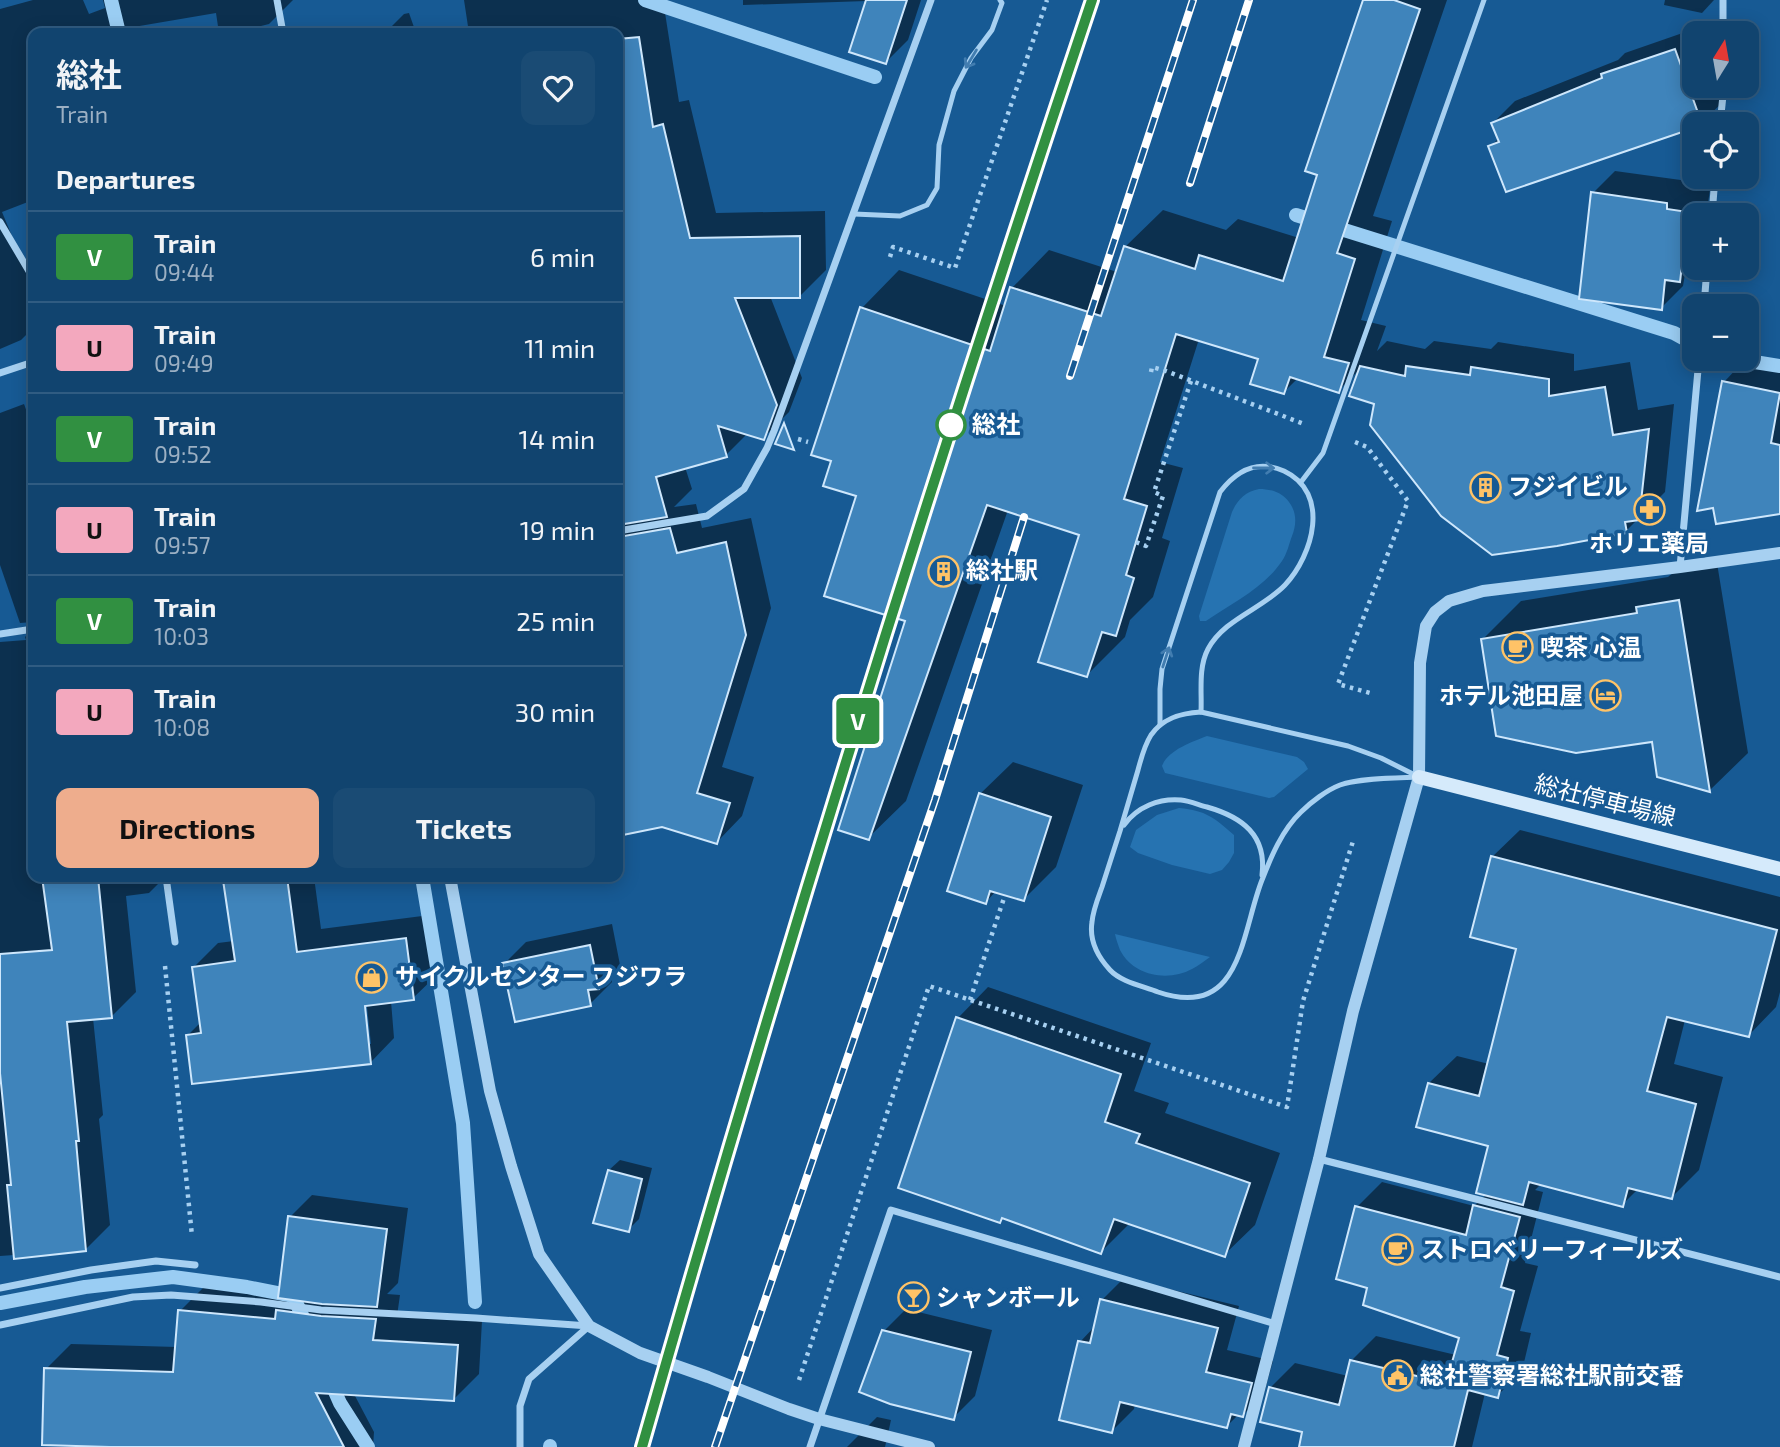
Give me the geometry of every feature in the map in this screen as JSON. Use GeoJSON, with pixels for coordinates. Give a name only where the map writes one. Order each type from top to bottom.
{"type":"FeatureCollection","features":[{"type":"Feature","properties":{"kind":"main road","name":"総社停車場線"},"geometry":{"type":"LineString","coordinates":[[1419,777],[1780,869]]}},
{"type":"Feature","properties":{"kind":"street"},"geometry":{"type":"LineString","coordinates":[[277,0],[282,28]]}},
{"type":"Feature","properties":{"kind":"street"},"geometry":{"type":"LineString","coordinates":[[623,530],[707,516],[744,489],[767,448],[931,0]]}},
{"type":"Feature","properties":{"kind":"street"},"geometry":{"type":"LineString","coordinates":[[1723,0],[1723,21]]}},
{"type":"Feature","properties":{"kind":"street"},"geometry":{"type":"LineString","coordinates":[[0,222],[28,270]]}},
{"type":"Feature","properties":{"kind":"street"},"geometry":{"type":"LineString","coordinates":[[0,373],[28,364]]}},
{"type":"Feature","properties":{"kind":"street"},"geometry":{"type":"LineString","coordinates":[[1680,567],[1698,371]]}},
{"type":"Feature","properties":{"kind":"street"},"geometry":{"type":"LineString","coordinates":[[1244,1447],[1320,1159],[1353,1011],[1419,777],[1422,645],[1426,626],[1435,612],[1449,601],[1483,591],[1780,552]]}},
{"type":"Feature","properties":{"kind":"street"},"geometry":{"type":"LineString","coordinates":[[0,634],[28,630]]}},
{"type":"Feature","properties":{"kind":"street"},"geometry":{"type":"LineString","coordinates":[[167,882],[175,942]]}},
{"type":"Feature","properties":{"kind":"street"},"geometry":{"type":"LineString","coordinates":[[451,882],[491,1091],[515,1178],[539,1254],[590,1326]]}},
{"type":"Feature","properties":{"kind":"street"},"geometry":{"type":"LineString","coordinates":[[1320,1159],[1780,1277]]}},
{"type":"Feature","properties":{"kind":"street"},"geometry":{"type":"LineString","coordinates":[[810,1447],[891,1210],[1276,1324]]}},
{"type":"Feature","properties":{"kind":"street"},"geometry":{"type":"LineString","coordinates":[[0,1288],[91,1270],[156,1261],[195,1265]]}},
{"type":"Feature","properties":{"kind":"street"},"geometry":{"type":"LineString","coordinates":[[0,1325],[133,1297],[171,1295],[321,1310],[590,1326],[640,1353],[789,1409],[929,1447]]}},
{"type":"Feature","properties":{"kind":"street"},"geometry":{"type":"LineString","coordinates":[[520,1447],[520,1406],[529,1379],[590,1326]]}},
{"type":"Feature","properties":{"kind":"lane"},"geometry":{"type":"LineString","coordinates":[[854,214],[900,216],[927,205],[937,188],[939,145],[954,91],[971,58],[992,30],[1002,3],[1000,0]]}},
{"type":"Feature","properties":{"kind":"lane"},"geometry":{"type":"LineString","coordinates":[[1301,482],[1323,453],[1484,0]]}},
{"type":"Feature","properties":{"kind":"lane"},"geometry":{"type":"LineString","coordinates":[[1160,725],[1162,669],[1220,492],[1237,474],[1256,467],[1276,468],[1301,482],[1312,502],[1314,520],[1305,551],[1298,569],[1283,587],[1220,632],[1207,651],[1202,671],[1201,712]]}},
{"type":"Feature","properties":{"kind":"lane"},"geometry":{"type":"LineString","coordinates":[[1121,830],[1129,818],[1145,806],[1163,800],[1182,800],[1234,817],[1249,828],[1257,841],[1264,863],[1240,956],[1235,968],[1219,986],[1199,995],[1178,998],[1114,974],[1101,960],[1093,942],[1091,924],[1095,906],[1121,830],[1144,749],[1160,725],[1170,718],[1201,712],[1348,746],[1381,758],[1419,777]]}},
{"type":"Feature","properties":{"kind":"lane"},"geometry":{"type":"LineString","coordinates":[[1261,881],[1284,833],[1300,812],[1325,794],[1339,785],[1353,782],[1419,777]]}},
{"type":"Feature","properties":{"kind":"path"},"geometry":{"type":"LineString","coordinates":[[890,257],[893,247],[955,268],[1047,0]]}},
{"type":"Feature","properties":{"kind":"path"},"geometry":{"type":"LineString","coordinates":[[1136,542],[1146,546],[1163,496],[1154,492],[1191,381]]}},
{"type":"Feature","properties":{"kind":"path"},"geometry":{"type":"LineString","coordinates":[[789,1409],[929,986],[1286,1107],[1303,1001],[1354,838]]}},
{"type":"Feature","properties":{"kind":"path"},"geometry":{"type":"LineString","coordinates":[[970,1000],[1003,898]]}},
{"type":"Feature","properties":{"kind":"path"},"geometry":{"type":"LineString","coordinates":[[175,942],[163,946],[195,1265]]}},
{"type":"Feature","properties":{"kind":"shaded area"},"geometry":{"type":"Polygon","coordinates":[[[1259,489],[1281,495],[1293,509],[1295,524],[1285,555],[1275,571],[1257,587],[1206,621],[1200,621],[1199,616],[1232,512],[1242,497],[1259,489]]]}},
{"type":"Feature","properties":{"kind":"shaded area"},"geometry":{"type":"Polygon","coordinates":[[[1207,736],[1297,757],[1308,769],[1274,797],[1269,798],[1165,773],[1162,766],[1169,755],[1207,736]]]}},
{"type":"Feature","properties":{"kind":"shaded area"},"geometry":{"type":"Polygon","coordinates":[[[1179,808],[1209,816],[1234,835],[1234,853],[1222,870],[1210,874],[1172,865],[1138,853],[1130,847],[1136,830],[1157,815],[1179,808]]]}},
{"type":"Feature","properties":{"kind":"shaded area"},"geometry":{"type":"Polygon","coordinates":[[[1115,934],[1210,957],[1183,973],[1162,976],[1152,974],[1133,966],[1126,959],[1115,934]]]}},
{"type":"Feature","properties":{"kind":"building"},"geometry":{"type":"Polygon","coordinates":[[[866,0],[907,0],[886,64],[849,52],[866,0]]]}},
{"type":"Feature","properties":{"kind":"building"},"geometry":{"type":"Polygon","coordinates":[[[1363,0],[1394,0],[1420,9],[1337,253],[1355,259],[1324,357],[1349,363],[1339,393],[1290,377],[1284,394],[1250,384],[1258,359],[1176,334],[1124,499],[1147,506],[1126,575],[1134,578],[1116,636],[1102,632],[1087,677],[1038,662],[1079,535],[987,505],[869,840],[838,830],[905,621],[824,596],[856,496],[823,486],[831,461],[811,455],[860,307],[990,351],[1010,287],[1101,316],[1124,246],[1195,269],[1199,255],[1283,281],[1317,175],[1305,171],[1363,0]]]}},
{"type":"Feature","properties":{"kind":"building"},"geometry":{"type":"Polygon","coordinates":[[[639,37],[653,127],[663,124],[690,238],[800,236],[800,298],[735,298],[777,405],[764,440],[718,426],[727,457],[656,477],[667,517],[623,524],[623,39],[639,37]]]}},
{"type":"Feature","properties":{"kind":"building"},"geometry":{"type":"Polygon","coordinates":[[[1675,49],[1682,68],[1682,98],[1693,98],[1698,112],[1682,112],[1682,132],[1506,192],[1488,146],[1499,142],[1491,123],[1602,78],[1601,74],[1675,49]]]}},
{"type":"Feature","properties":{"kind":"building"},"geometry":{"type":"Polygon","coordinates":[[[1591,192],[1667,203],[1667,209],[1682,211],[1680,282],[1665,280],[1662,310],[1579,299],[1591,192]]]}},
{"type":"Feature","properties":{"kind":"building"},"geometry":{"type":"Polygon","coordinates":[[[1360,366],[1405,376],[1406,366],[1470,375],[1471,367],[1549,379],[1549,396],[1605,387],[1613,435],[1649,429],[1639,520],[1625,522],[1627,533],[1492,555],[1441,516],[1370,425],[1374,404],[1349,396],[1360,366]]]}},
{"type":"Feature","properties":{"kind":"building"},"geometry":{"type":"Polygon","coordinates":[[[1722,381],[1780,393],[1771,443],[1780,445],[1780,514],[1716,524],[1713,508],[1697,511],[1722,381]]]}},
{"type":"Feature","properties":{"kind":"building"},"geometry":{"type":"Polygon","coordinates":[[[784,423],[794,450],[775,444],[784,423]]]}},
{"type":"Feature","properties":{"kind":"building"},"geometry":{"type":"Polygon","coordinates":[[[670,528],[677,553],[726,542],[746,635],[697,793],[730,803],[717,844],[662,827],[623,835],[623,536],[670,528]]]}},
{"type":"Feature","properties":{"kind":"building"},"geometry":{"type":"Polygon","coordinates":[[[1679,600],[1710,792],[1657,777],[1652,742],[1576,753],[1496,736],[1481,639],[1637,613],[1636,607],[1679,600]]]}},
{"type":"Feature","properties":{"kind":"building"},"geometry":{"type":"Polygon","coordinates":[[[979,793],[1051,817],[1024,901],[990,891],[986,904],[947,891],[979,793]]]}},
{"type":"Feature","properties":{"kind":"building"},"geometry":{"type":"Polygon","coordinates":[[[1491,856],[1777,930],[1749,1037],[1667,1017],[1647,1091],[1696,1104],[1672,1199],[1628,1188],[1623,1207],[1529,1182],[1523,1205],[1476,1193],[1488,1146],[1416,1127],[1428,1083],[1479,1096],[1516,949],[1470,937],[1491,856]]]}},
{"type":"Feature","properties":{"kind":"building"},"geometry":{"type":"Polygon","coordinates":[[[43,882],[98,882],[112,1018],[67,1022],[79,1141],[76,1141],[86,1251],[14,1259],[7,1185],[11,1185],[0,1073],[0,954],[52,950],[43,882]]]}},
{"type":"Feature","properties":{"kind":"building"},"geometry":{"type":"Polygon","coordinates":[[[223,882],[288,882],[297,952],[406,938],[414,1000],[365,1006],[371,1064],[192,1084],[186,1035],[201,1033],[192,967],[235,961],[223,882]]]}},
{"type":"Feature","properties":{"kind":"building"},"geometry":{"type":"Polygon","coordinates":[[[590,945],[599,989],[588,990],[591,1006],[515,1022],[502,963],[590,945]]]}},
{"type":"Feature","properties":{"kind":"building"},"geometry":{"type":"Polygon","coordinates":[[[956,1017],[1121,1074],[1105,1122],[1140,1134],[1136,1143],[1250,1183],[1225,1257],[1114,1219],[1101,1254],[1002,1218],[1000,1223],[898,1188],[956,1017]]]}},
{"type":"Feature","properties":{"kind":"building"},"geometry":{"type":"Polygon","coordinates":[[[608,1170],[642,1179],[629,1232],[593,1223],[608,1170]]]}},
{"type":"Feature","properties":{"kind":"building"},"geometry":{"type":"Polygon","coordinates":[[[1473,1205],[1520,1217],[1501,1287],[1514,1291],[1497,1355],[1508,1358],[1498,1398],[1468,1390],[1454,1447],[1299,1447],[1302,1432],[1260,1422],[1269,1387],[1339,1405],[1350,1360],[1446,1383],[1459,1338],[1363,1305],[1367,1288],[1336,1279],[1355,1206],[1466,1235],[1473,1205]]]}},
{"type":"Feature","properties":{"kind":"building"},"geometry":{"type":"Polygon","coordinates":[[[288,1216],[387,1229],[377,1307],[278,1298],[288,1216]]]}},
{"type":"Feature","properties":{"kind":"building"},"geometry":{"type":"Polygon","coordinates":[[[1100,1299],[1218,1328],[1206,1372],[1252,1383],[1243,1417],[1231,1414],[1227,1428],[1120,1402],[1112,1433],[1059,1420],[1078,1341],[1090,1343],[1100,1299]]]}},
{"type":"Feature","properties":{"kind":"building"},"geometry":{"type":"Polygon","coordinates":[[[178,1310],[275,1319],[276,1310],[376,1319],[373,1340],[458,1345],[454,1401],[316,1393],[344,1447],[42,1445],[44,1368],[173,1372],[178,1310]]]}},
{"type":"Feature","properties":{"kind":"building"},"geometry":{"type":"Polygon","coordinates":[[[882,1330],[971,1352],[954,1420],[890,1404],[859,1392],[882,1330]]]}},
{"type":"Feature","properties":{"kind":"waterway"},"geometry":{"type":"LineString","coordinates":[[111,0],[118,28]]}},
{"type":"Feature","properties":{"kind":"waterway"},"geometry":{"type":"LineString","coordinates":[[645,0],[875,77]]}},
{"type":"Feature","properties":{"kind":"waterway"},"geometry":{"type":"LineString","coordinates":[[1296,215],[1682,337]]}},
{"type":"Feature","properties":{"kind":"waterway"},"geometry":{"type":"LineString","coordinates":[[1759,363],[1780,366]]}},
{"type":"Feature","properties":{"kind":"waterway"},"geometry":{"type":"LineString","coordinates":[[423,882],[463,1123],[475,1302]]}},
{"type":"Feature","properties":{"kind":"waterway"},"geometry":{"type":"LineString","coordinates":[[0,1303],[85,1287],[173,1277],[293,1296],[309,1330]]}},
{"type":"Feature","properties":{"kind":"waterway"},"geometry":{"type":"LineString","coordinates":[[329,1378],[340,1403],[368,1447]]}},
{"type":"Feature","properties":{"kind":"railway"},"geometry":{"type":"LineString","coordinates":[[945,445],[1092,0]]}},
{"type":"Feature","properties":{"kind":"railway"},"geometry":{"type":"LineString","coordinates":[[1070,376],[1193,0]]}},
{"type":"Feature","properties":{"kind":"railway"},"geometry":{"type":"LineString","coordinates":[[1190,183],[1249,0]]}},
{"type":"Feature","properties":{"kind":"railway"},"geometry":{"type":"LineString","coordinates":[[642,1447],[843,769],[931,488]]}},
{"type":"Feature","properties":{"kind":"railway"},"geometry":{"type":"LineString","coordinates":[[715,1447],[935,800],[1024,517]]}},
{"type":"Feature","properties":{"kind":"train","name":"V"},"geometry":{"type":"LineString","coordinates":[[642,1447],[843,769],[945,445],[1092,0]]}},
{"type":"Feature","properties":{"kind":"place","name":"総社"},"geometry":{"type":"Point","coordinates":[951,425]}},
{"type":"Feature","properties":{"kind":"place","name":"フジイビル"},"geometry":{"type":"Point","coordinates":[1485,487]}},
{"type":"Feature","properties":{"kind":"place","name":"ホリエ薬局"},"geometry":{"type":"Point","coordinates":[1649,510]}},
{"type":"Feature","properties":{"kind":"place","name":"総社駅"},"geometry":{"type":"Point","coordinates":[943,571]}},
{"type":"Feature","properties":{"kind":"place","name":"喫茶 心温"},"geometry":{"type":"Point","coordinates":[1517,648]}},
{"type":"Feature","properties":{"kind":"place","name":"ホテル池田屋"},"geometry":{"type":"Point","coordinates":[1606,696]}},
{"type":"Feature","properties":{"kind":"place","name":"サイクルセンター フジワラ"},"geometry":{"type":"Point","coordinates":[372,977]}},
{"type":"Feature","properties":{"kind":"place","name":"ストロベリーフィールズ"},"geometry":{"type":"Point","coordinates":[1398,1250]}},
{"type":"Feature","properties":{"kind":"place","name":"シャンボール"},"geometry":{"type":"Point","coordinates":[913,1298]}},
{"type":"Feature","properties":{"kind":"place","name":"総社警察署総社駅前交番"},"geometry":{"type":"Point","coordinates":[1397,1376]}}]}
